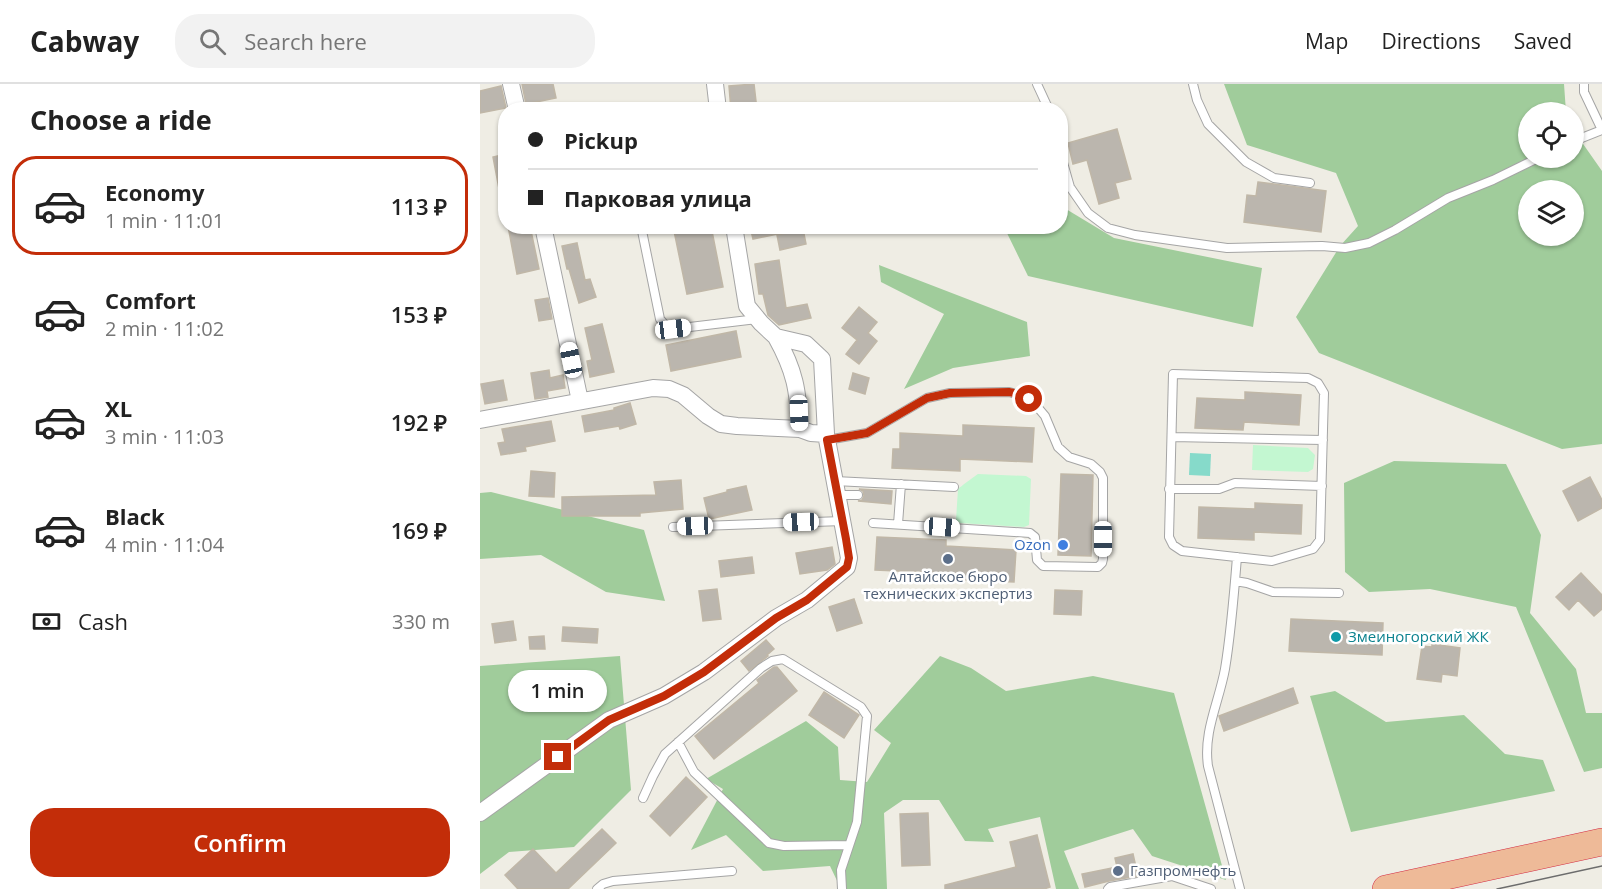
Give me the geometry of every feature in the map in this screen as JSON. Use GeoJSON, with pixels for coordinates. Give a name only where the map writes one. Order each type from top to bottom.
{"type":"FeatureCollection","features":[{"type":"Feature","properties":{"kind":"highway"},"geometry":{"type":"LineString","coordinates":[[1386,889],[1602,842]]}},
{"type":"Feature","properties":{"kind":"street"},"geometry":{"type":"LineString","coordinates":[[511,84],[515,102]]}},
{"type":"Feature","properties":{"kind":"street"},"geometry":{"type":"LineString","coordinates":[[715,84],[717,102]]}},
{"type":"Feature","properties":{"kind":"street"},"geometry":{"type":"LineString","coordinates":[[545,234],[580,401]]}},
{"type":"Feature","properties":{"kind":"street"},"geometry":{"type":"LineString","coordinates":[[735,234],[747,306],[776,337],[788,358],[799,397],[800,429]]}},
{"type":"Feature","properties":{"kind":"street"},"geometry":{"type":"LineString","coordinates":[[480,813],[609,720],[664,696],[704,672],[776,618],[807,600],[847,567],[849,558],[827,437],[822,359],[807,344],[776,337]]}},
{"type":"Feature","properties":{"kind":"street"},"geometry":{"type":"LineString","coordinates":[[480,419],[653,388],[669,388],[683,395],[708,416],[722,424],[800,429],[827,437]]}},
{"type":"Feature","properties":{"kind":"lane"},"geometry":{"type":"LineString","coordinates":[[1037,84],[1045,102]]}},
{"type":"Feature","properties":{"kind":"lane"},"geometry":{"type":"LineString","coordinates":[[1193,84],[1208,124],[1246,162],[1274,178],[1310,183]]}},
{"type":"Feature","properties":{"kind":"lane"},"geometry":{"type":"LineString","coordinates":[[1584,84],[1584,92],[1602,130],[1584,137]]}},
{"type":"Feature","properties":{"kind":"lane"},"geometry":{"type":"LineString","coordinates":[[1068,180],[1070,187],[1088,213],[1108,228],[1135,235],[1227,248],[1322,246],[1346,248],[1369,243],[1448,198],[1518,168]]}},
{"type":"Feature","properties":{"kind":"lane"},"geometry":{"type":"LineString","coordinates":[[643,234],[660,319],[666,326],[673,329],[758,319]]}},
{"type":"Feature","properties":{"kind":"lane"},"geometry":{"type":"LineString","coordinates":[[1173,374],[1313,380],[1318,383],[1324,393],[1323,440],[1320,540],[1316,547],[1272,561],[1182,552],[1173,545],[1169,537],[1169,489],[1173,374]]}},
{"type":"Feature","properties":{"kind":"lane"},"geometry":{"type":"LineString","coordinates":[[827,437],[867,433],[927,398],[950,393],[1009,392],[1023,396],[1034,403],[1045,416],[1058,447],[1064,453],[1092,464],[1103,478],[1103,559],[1098,567],[1043,566],[1037,560],[1035,537],[1030,532],[873,523]]}},
{"type":"Feature","properties":{"kind":"lane"},"geometry":{"type":"LineString","coordinates":[[1172,437],[1323,440]]}},
{"type":"Feature","properties":{"kind":"lane"},"geometry":{"type":"LineString","coordinates":[[1169,489],[1219,489],[1235,483],[1322,486]]}},
{"type":"Feature","properties":{"kind":"lane"},"geometry":{"type":"LineString","coordinates":[[898,524],[901,484]]}},
{"type":"Feature","properties":{"kind":"lane"},"geometry":{"type":"LineString","coordinates":[[836,488],[901,484],[954,487]]}},
{"type":"Feature","properties":{"kind":"lane"},"geometry":{"type":"LineString","coordinates":[[836,488],[858,495]]}},
{"type":"Feature","properties":{"kind":"lane"},"geometry":{"type":"LineString","coordinates":[[673,527],[843,521]]}},
{"type":"Feature","properties":{"kind":"lane"},"geometry":{"type":"LineString","coordinates":[[1237,557],[1225,670],[1206,751],[1240,889]]}},
{"type":"Feature","properties":{"kind":"lane"},"geometry":{"type":"LineString","coordinates":[[1235,581],[1273,592],[1339,593]]}},
{"type":"Feature","properties":{"kind":"lane"},"geometry":{"type":"LineString","coordinates":[[643,798],[664,754],[761,668],[772,661],[783,658],[861,707],[867,716],[857,822],[841,870],[842,889]]}},
{"type":"Feature","properties":{"kind":"lane"},"geometry":{"type":"LineString","coordinates":[[678,742],[694,772],[769,843],[784,846],[849,845]]}},
{"type":"Feature","properties":{"kind":"lane"},"geometry":{"type":"LineString","coordinates":[[597,889],[613,881],[732,871]]}},
{"type":"Feature","properties":{"kind":"lane"},"geometry":{"type":"LineString","coordinates":[[1108,889],[1110,886],[1172,876],[1210,889]]}},
{"type":"Feature","properties":{"kind":"green space"},"geometry":{"type":"Polygon","coordinates":[[[1224,84],[1564,84],[1565,102],[1518,102],[1518,168],[1584,168],[1584,145],[1602,171],[1602,444],[1562,449],[1319,353],[1296,317],[1340,246],[1358,226],[1336,173],[1247,145],[1224,84]]]}},
{"type":"Feature","properties":{"kind":"green space"},"geometry":{"type":"Polygon","coordinates":[[[1068,210],[1114,238],[1262,268],[1253,327],[1028,276],[1007,234],[1068,234],[1068,210]]]}},
{"type":"Feature","properties":{"kind":"green space"},"geometry":{"type":"Polygon","coordinates":[[[879,265],[1027,322],[1030,356],[953,368],[904,389],[944,314],[881,282],[879,265]]]}},
{"type":"Feature","properties":{"kind":"green space"},"geometry":{"type":"Polygon","coordinates":[[[1253,445],[1308,448],[1315,455],[1313,469],[1308,472],[1252,470],[1253,445]]]}},
{"type":"Feature","properties":{"kind":"green space"},"geometry":{"type":"Polygon","coordinates":[[[1394,461],[1506,464],[1541,535],[1530,613],[1576,669],[1586,713],[1602,713],[1602,768],[1584,772],[1516,607],[1430,589],[1369,592],[1345,572],[1344,483],[1394,461]]]}},
{"type":"Feature","properties":{"kind":"green space"},"geometry":{"type":"Polygon","coordinates":[[[978,474],[1026,476],[1031,479],[1029,525],[1024,527],[960,523],[956,520],[958,489],[978,474]]]}},
{"type":"Feature","properties":{"kind":"green space"},"geometry":{"type":"Polygon","coordinates":[[[491,492],[644,530],[665,601],[606,592],[541,555],[480,559],[480,493],[491,492]]]}},
{"type":"Feature","properties":{"kind":"green space"},"geometry":{"type":"Polygon","coordinates":[[[620,656],[631,790],[574,847],[509,852],[480,874],[480,666],[620,656]]]}},
{"type":"Feature","properties":{"kind":"green space"},"geometry":{"type":"Polygon","coordinates":[[[940,656],[971,668],[1006,691],[1093,676],[1174,693],[1226,880],[1152,856],[1133,829],[1064,851],[1079,889],[1056,889],[1040,817],[988,829],[994,842],[965,841],[939,800],[903,800],[884,813],[887,889],[841,889],[830,866],[763,871],[726,835],[691,850],[723,789],[706,779],[806,721],[838,747],[840,780],[867,782],[891,743],[874,730],[940,656]]]}},
{"type":"Feature","properties":{"kind":"green space"},"geometry":{"type":"Polygon","coordinates":[[[1335,691],[1386,722],[1464,715],[1505,754],[1543,760],[1555,791],[1351,832],[1310,696],[1335,691]]]}},
{"type":"Feature","properties":{"kind":"shaded area"},"geometry":{"type":"Polygon","coordinates":[[[1190,453],[1211,454],[1210,476],[1189,475],[1190,453]]]}},
{"type":"Feature","properties":{"kind":"building"},"geometry":{"type":"Polygon","coordinates":[[[522,84],[553,84],[556,98],[526,102],[522,84]]]}},
{"type":"Feature","properties":{"kind":"building"},"geometry":{"type":"Polygon","coordinates":[[[754,84],[756,102],[730,102],[729,86],[754,84]]]}},
{"type":"Feature","properties":{"kind":"building"},"geometry":{"type":"Polygon","coordinates":[[[501,86],[505,102],[498,102],[498,110],[480,113],[480,91],[501,86]]]}},
{"type":"Feature","properties":{"kind":"building"},"geometry":{"type":"Polygon","coordinates":[[[1117,129],[1131,179],[1115,183],[1119,198],[1099,204],[1087,160],[1073,164],[1068,143],[1117,129]]]}},
{"type":"Feature","properties":{"kind":"building"},"geometry":{"type":"Polygon","coordinates":[[[498,156],[498,183],[493,157],[498,156]]]}},
{"type":"Feature","properties":{"kind":"building"},"geometry":{"type":"Polygon","coordinates":[[[1258,182],[1326,191],[1321,232],[1244,222],[1247,195],[1256,196],[1258,182]]]}},
{"type":"Feature","properties":{"kind":"building"},"geometry":{"type":"Polygon","coordinates":[[[510,234],[532,234],[539,269],[517,274],[510,234]]]}},
{"type":"Feature","properties":{"kind":"building"},"geometry":{"type":"Polygon","coordinates":[[[675,234],[713,234],[723,287],[687,294],[675,234]]]}},
{"type":"Feature","properties":{"kind":"building"},"geometry":{"type":"Polygon","coordinates":[[[752,234],[778,234],[753,239],[752,234]]]}},
{"type":"Feature","properties":{"kind":"building"},"geometry":{"type":"Polygon","coordinates":[[[804,234],[806,244],[780,250],[777,235],[804,234]]]}},
{"type":"Feature","properties":{"kind":"building"},"geometry":{"type":"Polygon","coordinates":[[[577,243],[585,280],[590,279],[596,297],[579,303],[562,246],[577,243]]]}},
{"type":"Feature","properties":{"kind":"building"},"geometry":{"type":"Polygon","coordinates":[[[779,260],[786,308],[807,304],[811,318],[779,325],[768,315],[763,294],[759,294],[755,264],[779,260]]]}},
{"type":"Feature","properties":{"kind":"building"},"geometry":{"type":"Polygon","coordinates":[[[548,298],[552,319],[539,321],[535,300],[548,298]]]}},
{"type":"Feature","properties":{"kind":"building"},"geometry":{"type":"Polygon","coordinates":[[[859,307],[877,322],[868,333],[877,341],[859,364],[846,354],[857,340],[842,328],[859,307]]]}},
{"type":"Feature","properties":{"kind":"building"},"geometry":{"type":"Polygon","coordinates":[[[602,324],[614,372],[590,377],[587,361],[592,360],[585,328],[602,324]]]}},
{"type":"Feature","properties":{"kind":"building"},"geometry":{"type":"Polygon","coordinates":[[[736,331],[741,357],[671,371],[666,345],[736,331]]]}},
{"type":"Feature","properties":{"kind":"building"},"geometry":{"type":"Polygon","coordinates":[[[549,370],[550,378],[563,375],[565,388],[547,391],[548,397],[535,399],[531,373],[549,370]]]}},
{"type":"Feature","properties":{"kind":"building"},"geometry":{"type":"Polygon","coordinates":[[[853,373],[869,378],[865,394],[849,389],[853,373]]]}},
{"type":"Feature","properties":{"kind":"building"},"geometry":{"type":"Polygon","coordinates":[[[503,380],[507,400],[485,404],[481,384],[503,380]]]}},
{"type":"Feature","properties":{"kind":"building"},"geometry":{"type":"Polygon","coordinates":[[[1245,392],[1301,395],[1299,425],[1244,422],[1243,430],[1195,428],[1197,398],[1245,400],[1245,392]]]}},
{"type":"Feature","properties":{"kind":"building"},"geometry":{"type":"Polygon","coordinates":[[[630,403],[636,424],[620,429],[619,426],[585,432],[582,416],[614,410],[614,408],[630,403]]]}},
{"type":"Feature","properties":{"kind":"building"},"geometry":{"type":"Polygon","coordinates":[[[551,421],[555,441],[525,447],[526,451],[501,455],[498,443],[505,442],[502,429],[551,421]]]}},
{"type":"Feature","properties":{"kind":"building"},"geometry":{"type":"Polygon","coordinates":[[[963,425],[1034,428],[1032,462],[960,459],[960,471],[892,468],[893,449],[900,449],[900,433],[963,436],[963,425]]]}},
{"type":"Feature","properties":{"kind":"building"},"geometry":{"type":"Polygon","coordinates":[[[531,471],[555,473],[554,497],[529,496],[531,471]]]}},
{"type":"Feature","properties":{"kind":"building"},"geometry":{"type":"Polygon","coordinates":[[[1061,474],[1093,475],[1091,556],[1058,555],[1061,474]]]}},
{"type":"Feature","properties":{"kind":"building"},"geometry":{"type":"Polygon","coordinates":[[[1590,477],[1602,500],[1602,508],[1578,521],[1563,491],[1590,477]]]}},
{"type":"Feature","properties":{"kind":"building"},"geometry":{"type":"Polygon","coordinates":[[[681,480],[683,509],[640,513],[640,516],[562,516],[562,497],[656,495],[654,482],[681,480]]]}},
{"type":"Feature","properties":{"kind":"building"},"geometry":{"type":"Polygon","coordinates":[[[746,486],[752,510],[709,519],[704,498],[746,486]]]}},
{"type":"Feature","properties":{"kind":"building"},"geometry":{"type":"Polygon","coordinates":[[[859,489],[892,491],[891,504],[858,501],[864,496],[863,491],[859,489]]]}},
{"type":"Feature","properties":{"kind":"building"},"geometry":{"type":"Polygon","coordinates":[[[1255,503],[1302,505],[1301,534],[1254,532],[1254,540],[1198,538],[1199,507],[1255,509],[1255,503]]]}},
{"type":"Feature","properties":{"kind":"building"},"geometry":{"type":"Polygon","coordinates":[[[877,537],[946,540],[946,546],[1016,550],[1014,582],[945,579],[945,573],[875,570],[877,537]]]}},
{"type":"Feature","properties":{"kind":"building"},"geometry":{"type":"Polygon","coordinates":[[[832,547],[835,564],[827,570],[800,574],[796,553],[832,547]]]}},
{"type":"Feature","properties":{"kind":"building"},"geometry":{"type":"Polygon","coordinates":[[[752,557],[754,573],[721,577],[719,561],[752,557]]]}},
{"type":"Feature","properties":{"kind":"building"},"geometry":{"type":"Polygon","coordinates":[[[1581,573],[1602,595],[1602,609],[1594,616],[1578,600],[1569,610],[1556,597],[1581,573]]]}},
{"type":"Feature","properties":{"kind":"building"},"geometry":{"type":"Polygon","coordinates":[[[717,589],[721,619],[703,621],[699,591],[717,589]]]}},
{"type":"Feature","properties":{"kind":"building"},"geometry":{"type":"Polygon","coordinates":[[[1055,590],[1082,591],[1081,615],[1054,614],[1055,590]]]}},
{"type":"Feature","properties":{"kind":"building"},"geometry":{"type":"Polygon","coordinates":[[[854,599],[862,623],[837,631],[829,607],[854,599]]]}},
{"type":"Feature","properties":{"kind":"building","name":"Змеиногорский ЖК"},"geometry":{"type":"Polygon","coordinates":[[[1291,619],[1383,623],[1382,655],[1289,651],[1291,619]]]}},
{"type":"Feature","properties":{"kind":"building"},"geometry":{"type":"Polygon","coordinates":[[[513,621],[516,640],[495,643],[492,624],[513,621]]]}},
{"type":"Feature","properties":{"kind":"building"},"geometry":{"type":"Polygon","coordinates":[[[563,627],[598,629],[597,643],[562,641],[563,627]]]}},
{"type":"Feature","properties":{"kind":"building"},"geometry":{"type":"Polygon","coordinates":[[[544,636],[545,649],[530,649],[529,637],[544,636]]]}},
{"type":"Feature","properties":{"kind":"building"},"geometry":{"type":"Polygon","coordinates":[[[766,640],[774,649],[749,671],[741,661],[766,640]]]}},
{"type":"Feature","properties":{"kind":"building"},"geometry":{"type":"Polygon","coordinates":[[[1432,644],[1460,648],[1457,676],[1442,674],[1441,682],[1417,679],[1422,646],[1432,647],[1432,644]]]}},
{"type":"Feature","properties":{"kind":"building"},"geometry":{"type":"Polygon","coordinates":[[[777,667],[797,691],[714,759],[695,736],[759,683],[757,680],[777,667]]]}},
{"type":"Feature","properties":{"kind":"building"},"geometry":{"type":"Polygon","coordinates":[[[1293,688],[1298,703],[1224,731],[1219,716],[1293,688]]]}},
{"type":"Feature","properties":{"kind":"building"},"geometry":{"type":"Polygon","coordinates":[[[824,692],[859,715],[844,738],[809,715],[824,692]]]}},
{"type":"Feature","properties":{"kind":"building"},"geometry":{"type":"Polygon","coordinates":[[[686,777],[707,797],[670,836],[650,816],[686,777]]]}},
{"type":"Feature","properties":{"kind":"building"},"geometry":{"type":"Polygon","coordinates":[[[928,813],[930,865],[902,866],[900,814],[928,813]]]}},
{"type":"Feature","properties":{"kind":"building"},"geometry":{"type":"Polygon","coordinates":[[[602,829],[616,843],[568,889],[518,889],[505,875],[533,849],[556,873],[602,829]]]}},
{"type":"Feature","properties":{"kind":"building"},"geometry":{"type":"Polygon","coordinates":[[[1037,835],[1050,887],[1044,889],[945,889],[945,885],[1016,867],[1010,842],[1037,835]]]}},
{"type":"Feature","properties":{"kind":"building","name":"Газпромнефть"},"geometry":{"type":"Polygon","coordinates":[[[1133,854],[1138,876],[1085,887],[1082,874],[1117,867],[1115,858],[1133,854]]]}},
{"type":"Feature","properties":{"kind":"tram line"},"geometry":{"type":"LineString","coordinates":[[1497,889],[1602,866]]}},
{"type":"Feature","properties":{"kind":"place","name":"Ozon"},"geometry":{"type":"Point","coordinates":[1063,545]}},
{"type":"Feature","properties":{"kind":"place","name":"Алтайское бюро технических экспертиз"},"geometry":{"type":"Point","coordinates":[948,559]}},
{"type":"Feature","properties":{"kind":"place","name":"Змеиногорский ЖК"},"geometry":{"type":"Point","coordinates":[1336,637]}},
{"type":"Feature","properties":{"kind":"place","name":"Газпромнефть"},"geometry":{"type":"Point","coordinates":[1118,871]}},
{"type":"Feature","properties":{"kind":"route"},"geometry":{"type":"LineString","coordinates":[[558,757],[609,720],[664,696],[704,672],[776,618],[807,600],[847,567],[849,558],[827,440],[867,433],[927,398],[950,393],[1009,392],[1029,399]]}}]}
